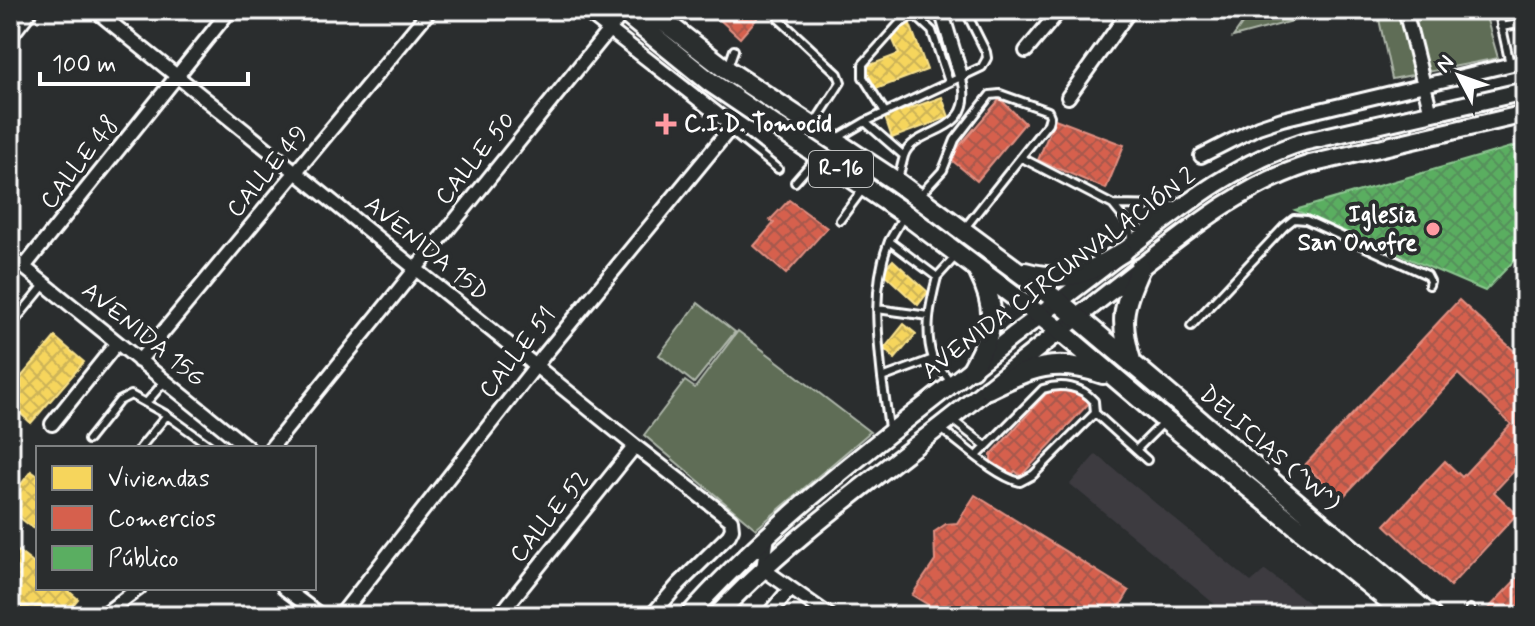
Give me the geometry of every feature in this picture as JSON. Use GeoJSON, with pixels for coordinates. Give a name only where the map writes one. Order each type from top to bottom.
{"type":"FeatureCollection","features":[{"type":"Feature","properties":{"kind":"main road","name":"R-16"},"geometry":{"type":"LineString","coordinates":[[649,10],[727,70],[964,229],[1077,317]]}},
{"type":"Feature","properties":{"kind":"main road","name":"R-16"},"geometry":{"type":"LineString","coordinates":[[623,11],[721,90],[905,214],[1059,330]]}},
{"type":"Feature","properties":{"kind":"main road","name":"AVENIDA CIRCUNVALACIÓN 2"},"geometry":{"type":"LineString","coordinates":[[688,616],[768,536],[890,434],[1182,206],[1243,167],[1282,148],[1525,91]]}},
{"type":"Feature","properties":{"kind":"main road","name":"AVENIDA CIRCUNVALACIÓN 2"},"geometry":{"type":"LineString","coordinates":[[716,616],[763,569],[1059,330],[1210,214],[1248,189],[1278,174],[1310,164],[1525,114]]}},
{"type":"Feature","properties":{"kind":"main road"},"geometry":{"type":"LineString","coordinates":[[1018,271],[1062,278],[1096,269],[1126,249]]}},
{"type":"Feature","properties":{"kind":"main road"},"geometry":{"type":"LineString","coordinates":[[972,369],[987,341],[992,322],[988,291],[976,267]]}},
{"type":"Feature","properties":{"kind":"main road"},"geometry":{"type":"LineString","coordinates":[[1132,364],[1122,318],[1140,268]]}},
{"type":"Feature","properties":{"kind":"main road","name":"DELICIAS (^W^)"},"geometry":{"type":"LineString","coordinates":[[1077,317],[1132,364],[1270,468],[1431,616]]}},
{"type":"Feature","properties":{"kind":"main road","name":"DELICIAS (^W^)"},"geometry":{"type":"LineString","coordinates":[[1059,330],[1165,420],[1408,616]]}},
{"type":"Feature","properties":{"kind":"main road"},"geometry":{"type":"LineString","coordinates":[[988,389],[1021,373],[1051,365],[1083,367],[1114,378]]}},
{"type":"Feature","properties":{"kind":"street"},"geometry":{"type":"LineString","coordinates":[[10,37],[31,10]]}},
{"type":"Feature","properties":{"kind":"street","name":"AVENIDA 15D"},"geometry":{"type":"LineString","coordinates":[[95,10],[731,520],[733,524],[729,535],[651,616]]}},
{"type":"Feature","properties":{"kind":"street","name":"CALLE 48"},"geometry":{"type":"LineString","coordinates":[[15,264],[230,10]]}},
{"type":"Feature","properties":{"kind":"street","name":"CALLE 49"},"geometry":{"type":"LineString","coordinates":[[139,361],[430,10]]}},
{"type":"Feature","properties":{"kind":"street"},"geometry":{"type":"LineString","coordinates":[[584,10],[727,125]]}},
{"type":"Feature","properties":{"kind":"street"},"geometry":{"type":"LineString","coordinates":[[941,10],[961,76]]}},
{"type":"Feature","properties":{"kind":"street"},"geometry":{"type":"LineString","coordinates":[[1026,51],[1060,10]]}},
{"type":"Feature","properties":{"kind":"street"},"geometry":{"type":"LineString","coordinates":[[1068,97],[1130,10]]}},
{"type":"Feature","properties":{"kind":"street"},"geometry":{"type":"LineString","coordinates":[[1405,10],[1431,113]]}},
{"type":"Feature","properties":{"kind":"street","name":"CALLE 50"},"geometry":{"type":"LineString","coordinates":[[273,446],[623,11]]}},
{"type":"Feature","properties":{"kind":"street"},"geometry":{"type":"LineString","coordinates":[[1201,156],[1258,127],[1282,119],[1525,61]]}},
{"type":"Feature","properties":{"kind":"street","name":"CALLE 51"},"geometry":{"type":"LineString","coordinates":[[340,616],[727,125]]}},
{"type":"Feature","properties":{"kind":"street","name":"AVENIDA 15G"},"geometry":{"type":"LineString","coordinates":[[15,264],[45,284],[246,446]]}},
{"type":"Feature","properties":{"kind":"street"},"geometry":{"type":"LineString","coordinates":[[52,424],[117,343]]}},
{"type":"Feature","properties":{"kind":"street","name":"CALLE 52"},"geometry":{"type":"LineString","coordinates":[[499,616],[635,446]]}},
{"type":"Feature","properties":{"kind":"street"},"geometry":{"type":"LineString","coordinates":[[768,536],[763,569],[830,616]]}},
{"type":"Feature","properties":{"kind":"street"},"geometry":{"type":"LineString","coordinates":[[767,616],[790,589]]}},
{"type":"Feature","properties":{"kind":"street"},"geometry":{"type":"LineString","coordinates":[[102,616],[136,590]]}},
{"type":"Feature","properties":{"kind":"street"},"geometry":{"type":"LineString","coordinates":[[287,590],[321,616]]}},
{"type":"Feature","properties":{"kind":"lane"},"geometry":{"type":"LineString","coordinates":[[833,141],[885,112],[982,67],[987,58],[965,10]]}},
{"type":"Feature","properties":{"kind":"lane"},"geometry":{"type":"LineString","coordinates":[[1498,10],[1510,64]]}},
{"type":"Feature","properties":{"kind":"lane"},"geometry":{"type":"LineString","coordinates":[[885,112],[863,77],[863,64],[904,20],[917,17],[928,25],[949,82]]}},
{"type":"Feature","properties":{"kind":"lane"},"geometry":{"type":"LineString","coordinates":[[779,19],[838,74],[841,82],[812,127]]}},
{"type":"Feature","properties":{"kind":"lane"},"geometry":{"type":"LineString","coordinates":[[1501,27],[1525,23]]}},
{"type":"Feature","properties":{"kind":"lane"},"geometry":{"type":"LineString","coordinates":[[727,70],[734,50]]}},
{"type":"Feature","properties":{"kind":"lane"},"geometry":{"type":"LineString","coordinates":[[897,182],[904,156],[913,142],[946,127],[962,107],[966,95],[961,76]]}},
{"type":"Feature","properties":{"kind":"lane"},"geometry":{"type":"LineString","coordinates":[[918,197],[943,170],[955,140],[990,95],[1000,94],[1048,111],[1048,123],[964,229]]}},
{"type":"Feature","properties":{"kind":"lane"},"geometry":{"type":"LineString","coordinates":[[865,122],[904,156]]}},
{"type":"Feature","properties":{"kind":"lane"},"geometry":{"type":"LineString","coordinates":[[727,125],[778,169]]}},
{"type":"Feature","properties":{"kind":"lane"},"geometry":{"type":"LineString","coordinates":[[795,182],[819,155]]}},
{"type":"Feature","properties":{"kind":"lane"},"geometry":{"type":"LineString","coordinates":[[1022,158],[1113,205],[1130,226],[1126,249]]}},
{"type":"Feature","properties":{"kind":"lane"},"geometry":{"type":"LineString","coordinates":[[840,220],[865,186]]}},
{"type":"Feature","properties":{"kind":"lane"},"geometry":{"type":"LineString","coordinates":[[1113,205],[1182,206]]}},
{"type":"Feature","properties":{"kind":"lane"},"geometry":{"type":"LineString","coordinates":[[890,434],[882,378],[878,278],[889,241],[905,214]]}},
{"type":"Feature","properties":{"kind":"lane"},"geometry":{"type":"LineString","coordinates":[[1191,326],[1294,219],[1306,220],[1427,275],[1429,285]]}},
{"type":"Feature","properties":{"kind":"lane"},"geometry":{"type":"LineString","coordinates":[[889,241],[937,277]]}},
{"type":"Feature","properties":{"kind":"lane"},"geometry":{"type":"LineString","coordinates":[[952,384],[933,359],[929,347],[929,316],[937,277],[959,253]]}},
{"type":"Feature","properties":{"kind":"lane"},"geometry":{"type":"LineString","coordinates":[[14,322],[45,284]]}},
{"type":"Feature","properties":{"kind":"lane"},"geometry":{"type":"LineString","coordinates":[[877,309],[929,316]]}},
{"type":"Feature","properties":{"kind":"lane"},"geometry":{"type":"LineString","coordinates":[[882,378],[933,359]]}},
{"type":"Feature","properties":{"kind":"lane"},"geometry":{"type":"LineString","coordinates":[[147,402],[165,381]]}},
{"type":"Feature","properties":{"kind":"lane"},"geometry":{"type":"LineString","coordinates":[[977,456],[1043,389],[1061,386],[1080,389],[1094,401],[1095,413],[1147,460]]}},
{"type":"Feature","properties":{"kind":"lane"},"geometry":{"type":"LineString","coordinates":[[88,440],[125,396],[131,395],[147,402],[210,446]]}},
{"type":"Feature","properties":{"kind":"lane"},"geometry":{"type":"LineString","coordinates":[[945,423],[977,456],[1013,480],[1027,480],[1095,413]]}},
{"type":"Feature","properties":{"kind":"lane"},"geometry":{"type":"LineString","coordinates":[[142,446],[167,415]]}},
{"type":"Feature","properties":{"kind":"lane"},"geometry":{"type":"LineString","coordinates":[[1136,450],[1165,420]]}},
{"type":"Feature","properties":{"kind":"lane"},"geometry":{"type":"LineString","coordinates":[[945,423],[986,446]]}},
{"type":"Feature","properties":{"kind":"shaded area"},"geometry":{"type":"Polygon","coordinates":[[[1096,454],[1251,582],[1265,570],[1326,616],[1229,616],[1070,484],[1096,454]]]}},
{"type":"Feature","properties":{"kind":"green space"},"geometry":{"type":"Polygon","coordinates":[[[1252,10],[1334,10],[1233,37],[1252,10]]]}},
{"type":"Feature","properties":{"kind":"green space"},"geometry":{"type":"Polygon","coordinates":[[[1377,10],[1484,10],[1498,58],[1392,79],[1377,10]]]}},
{"type":"Feature","properties":{"kind":"green space"},"geometry":{"type":"Polygon","coordinates":[[[698,303],[735,332],[694,383],[659,355],[698,303]]]}},
{"type":"Feature","properties":{"kind":"green space"},"geometry":{"type":"Polygon","coordinates":[[[738,331],[870,432],[756,529],[644,435],[685,381],[695,388],[738,331]]]}},
{"type":"Feature","properties":{"kind":"building: Viviendas"},"geometry":{"type":"Polygon","coordinates":[[[910,24],[927,70],[876,89],[865,67],[899,54],[890,33],[910,24]]]}},
{"type":"Feature","properties":{"kind":"building: Viviendas"},"geometry":{"type":"Polygon","coordinates":[[[942,97],[949,117],[892,138],[885,117],[942,97]]]}},
{"type":"Feature","properties":{"kind":"building: Viviendas"},"geometry":{"type":"Polygon","coordinates":[[[893,260],[928,292],[918,305],[882,272],[893,260]]]}},
{"type":"Feature","properties":{"kind":"building: Viviendas"},"geometry":{"type":"Polygon","coordinates":[[[904,324],[916,334],[895,359],[884,349],[904,324]]]}},
{"type":"Feature","properties":{"kind":"building: Viviendas"},"geometry":{"type":"Polygon","coordinates":[[[55,337],[84,362],[31,423],[10,404],[10,390],[55,337]]]}},
{"type":"Feature","properties":{"kind":"building: Viviendas"},"geometry":{"type":"Polygon","coordinates":[[[31,471],[36,475],[36,530],[10,510],[10,499],[31,471]]]}},
{"type":"Feature","properties":{"kind":"building: Viviendas"},"geometry":{"type":"Polygon","coordinates":[[[14,548],[36,565],[36,590],[67,590],[78,599],[64,616],[27,616],[10,602],[10,552],[14,548]]]}},
{"type":"Feature","properties":{"kind":"building: Comercios"},"geometry":{"type":"Polygon","coordinates":[[[709,10],[756,10],[761,14],[740,38],[709,10]]]}},
{"type":"Feature","properties":{"kind":"building: Comercios"},"geometry":{"type":"Polygon","coordinates":[[[1000,99],[1025,123],[977,181],[949,158],[1000,99]]]}},
{"type":"Feature","properties":{"kind":"building: Comercios"},"geometry":{"type":"Polygon","coordinates":[[[1055,119],[1124,145],[1106,189],[1038,160],[1055,119]]]}},
{"type":"Feature","properties":{"kind":"building: Comercios"},"geometry":{"type":"Polygon","coordinates":[[[789,200],[827,228],[786,274],[754,246],[774,223],[770,220],[789,200]]]}},
{"type":"Feature","properties":{"kind":"building: Comercios"},"geometry":{"type":"Polygon","coordinates":[[[1459,300],[1525,361],[1525,459],[1494,492],[1517,514],[1450,586],[1385,525],[1445,461],[1462,477],[1511,424],[1458,374],[1341,499],[1305,465],[1459,300]]]}},
{"type":"Feature","properties":{"kind":"building: Comercios"},"geometry":{"type":"Polygon","coordinates":[[[1073,388],[1089,403],[1021,476],[1015,471],[1009,478],[991,463],[991,455],[1047,393],[1073,388]]]}},
{"type":"Feature","properties":{"kind":"building: Comercios"},"geometry":{"type":"Polygon","coordinates":[[[975,495],[1129,591],[1114,616],[947,616],[912,595],[935,561],[934,532],[946,524],[957,523],[975,495]]]}},
{"type":"Feature","properties":{"kind":"building: Comercios"},"geometry":{"type":"Polygon","coordinates":[[[1525,570],[1525,616],[1494,616],[1487,610],[1525,570]]]}},
{"type":"Feature","properties":{"kind":"building: Público","name":"Iglesia San Onofre"},"geometry":{"type":"Polygon","coordinates":[[[1525,143],[1525,249],[1485,291],[1295,210],[1525,143]]]}},
{"type":"Feature","properties":{"kind":"place","name":"C.I.D. Tomocid"},"geometry":{"type":"Point","coordinates":[666,124]}},
{"type":"Feature","properties":{"kind":"place","name":"Iglesia San Onofre"},"geometry":{"type":"Point","coordinates":[1433,229]}}]}
